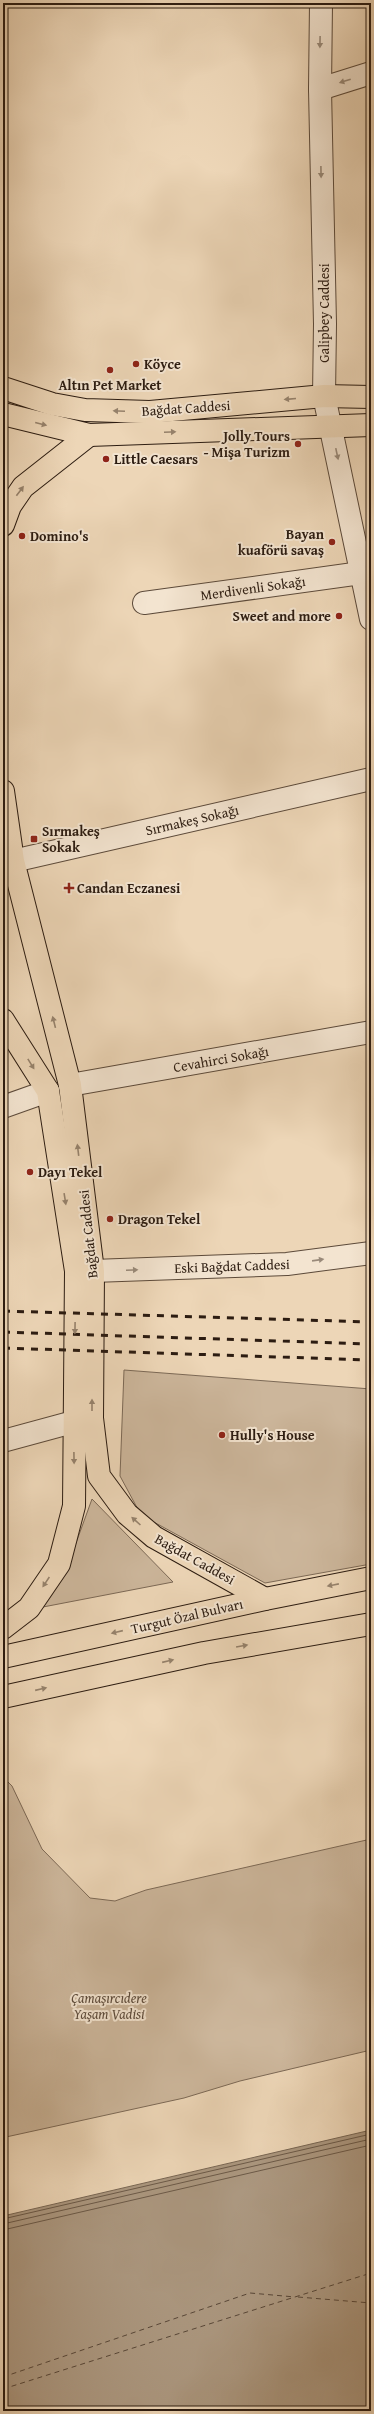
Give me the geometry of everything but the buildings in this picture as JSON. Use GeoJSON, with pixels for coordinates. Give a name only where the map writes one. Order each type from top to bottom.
{"type":"FeatureCollection","features":[{"type":"Feature","properties":{"kind":"main road","name":"Bağdat Caddesi"},"geometry":{"type":"LineString","coordinates":[[3,388],[52,404],[85,410],[150,412],[324,396],[371,397]]}},
{"type":"Feature","properties":{"kind":"main road","name":"Bağdat Caddesi"},"geometry":{"type":"LineString","coordinates":[[3,414],[89,435],[331,425],[371,425]]}},
{"type":"Feature","properties":{"kind":"main road"},"geometry":{"type":"LineString","coordinates":[[3,525],[10,506],[23,487],[89,435]]}},
{"type":"Feature","properties":{"kind":"main road","name":"Bağdat Caddesi"},"geometry":{"type":"LineString","coordinates":[[3,791],[13,861],[70,1085],[84,1271],[92,1418],[99,1476],[127,1514],[154,1537],[265,1599]]}},
{"type":"Feature","properties":{"kind":"main road"},"geometry":{"type":"LineString","coordinates":[[3,1020],[48,1091],[70,1085]]}},
{"type":"Feature","properties":{"kind":"main road","name":"Bağdat Caddesi"},"geometry":{"type":"LineString","coordinates":[[3,1628],[29,1608],[58,1564],[74,1506],[74,1422],[84,1271],[48,1091]]}},
{"type":"Feature","properties":{"kind":"main road","name":"Turgut Özal Bulvarı"},"geometry":{"type":"LineString","coordinates":[[3,1657],[265,1599],[371,1578]]}},
{"type":"Feature","properties":{"kind":"main road"},"geometry":{"type":"LineString","coordinates":[[3,1697],[204,1653],[371,1624]]}},
{"type":"Feature","properties":{"kind":"street","name":"Galipbey Caddesi"},"geometry":{"type":"LineString","coordinates":[[321,3],[320,89],[325,324],[324,396],[371,619]]}},
{"type":"Feature","properties":{"kind":"street"},"geometry":{"type":"LineString","coordinates":[[320,89],[371,74]]}},
{"type":"Feature","properties":{"kind":"street","name":"Merdivenli Sokağı"},"geometry":{"type":"LineString","coordinates":[[144,603],[361,573]]}},
{"type":"Feature","properties":{"kind":"street","name":"Sırmakeş Sokağı"},"geometry":{"type":"LineString","coordinates":[[13,861],[371,779]]}},
{"type":"Feature","properties":{"kind":"street","name":"Cevahirci Sokağı"},"geometry":{"type":"LineString","coordinates":[[70,1085],[371,1032]]}},
{"type":"Feature","properties":{"kind":"street"},"geometry":{"type":"LineString","coordinates":[[3,1107],[48,1091]]}},
{"type":"Feature","properties":{"kind":"street","name":"Eski Bağdat Caddesi"},"geometry":{"type":"LineString","coordinates":[[84,1271],[287,1264],[371,1253]]}},
{"type":"Feature","properties":{"kind":"street"},"geometry":{"type":"LineString","coordinates":[[3,1442],[74,1422]]}},
{"type":"Feature","properties":{"kind":"green space"},"geometry":{"type":"Polygon","coordinates":[[[124,1370],[371,1389],[371,1564],[265,1583],[141,1515],[120,1476],[124,1370]]]}},
{"type":"Feature","properties":{"kind":"green space"},"geometry":{"type":"Polygon","coordinates":[[[92,1499],[173,1582],[43,1607],[68,1565],[92,1499]]]}},
{"type":"Feature","properties":{"kind":"green space","name":"Çamaşırcıdere Yaşam Vadisi"},"geometry":{"type":"Polygon","coordinates":[[[3,1777],[12,1786],[42,1849],[90,1898],[115,1901],[146,1890],[371,1839],[371,2050],[240,2081],[184,2098],[6,2137],[3,2124],[3,1777]]]}},
{"type":"Feature","properties":{"kind":"water"},"geometry":{"type":"Polygon","coordinates":[[[371,2130],[371,2411],[3,2411],[3,2216],[371,2130]]]}},
{"type":"Feature","properties":{"kind":"ferry route"},"geometry":{"type":"LineString","coordinates":[[3,2389],[371,2273]]}},
{"type":"Feature","properties":{"kind":"ferry route"},"geometry":{"type":"LineString","coordinates":[[3,2377],[250,2293],[295,2297]]}},
{"type":"Feature","properties":{"kind":"ferry route"},"geometry":{"type":"LineString","coordinates":[[298,2297],[371,2303]]}},
{"type":"Feature","properties":{"kind":"railway"},"geometry":{"type":"LineString","coordinates":[[3,1311],[371,1322]]}},
{"type":"Feature","properties":{"kind":"railway"},"geometry":{"type":"LineString","coordinates":[[3,1332],[371,1344]]}},
{"type":"Feature","properties":{"kind":"railway"},"geometry":{"type":"LineString","coordinates":[[3,1348],[371,1360]]}},
{"type":"Feature","properties":{"kind":"place","name":"Köyce"},"geometry":{"type":"Point","coordinates":[136,364]}},
{"type":"Feature","properties":{"kind":"place","name":"Altın Pet Market"},"geometry":{"type":"Point","coordinates":[110,370]}},
{"type":"Feature","properties":{"kind":"place","name":"Jolly Tours - Mişa Turizm"},"geometry":{"type":"Point","coordinates":[298,444]}},
{"type":"Feature","properties":{"kind":"place","name":"Little Caesars"},"geometry":{"type":"Point","coordinates":[106,459]}},
{"type":"Feature","properties":{"kind":"place","name":"Domino's"},"geometry":{"type":"Point","coordinates":[22,536]}},
{"type":"Feature","properties":{"kind":"place","name":"Bayan kuaförü savaş"},"geometry":{"type":"Point","coordinates":[332,542]}},
{"type":"Feature","properties":{"kind":"place","name":"Sweet and more"},"geometry":{"type":"Point","coordinates":[339,616]}},
{"type":"Feature","properties":{"kind":"place","name":"Sırmakeş Sokak"},"geometry":{"type":"Point","coordinates":[34,839]}},
{"type":"Feature","properties":{"kind":"place","name":"Candan Eczanesi"},"geometry":{"type":"Point","coordinates":[69,888]}},
{"type":"Feature","properties":{"kind":"place","name":"Dayı Tekel"},"geometry":{"type":"Point","coordinates":[30,1172]}},
{"type":"Feature","properties":{"kind":"place","name":"Dragon Tekel"},"geometry":{"type":"Point","coordinates":[110,1219]}},
{"type":"Feature","properties":{"kind":"place","name":"Hully's House"},"geometry":{"type":"Point","coordinates":[222,1435]}}]}
